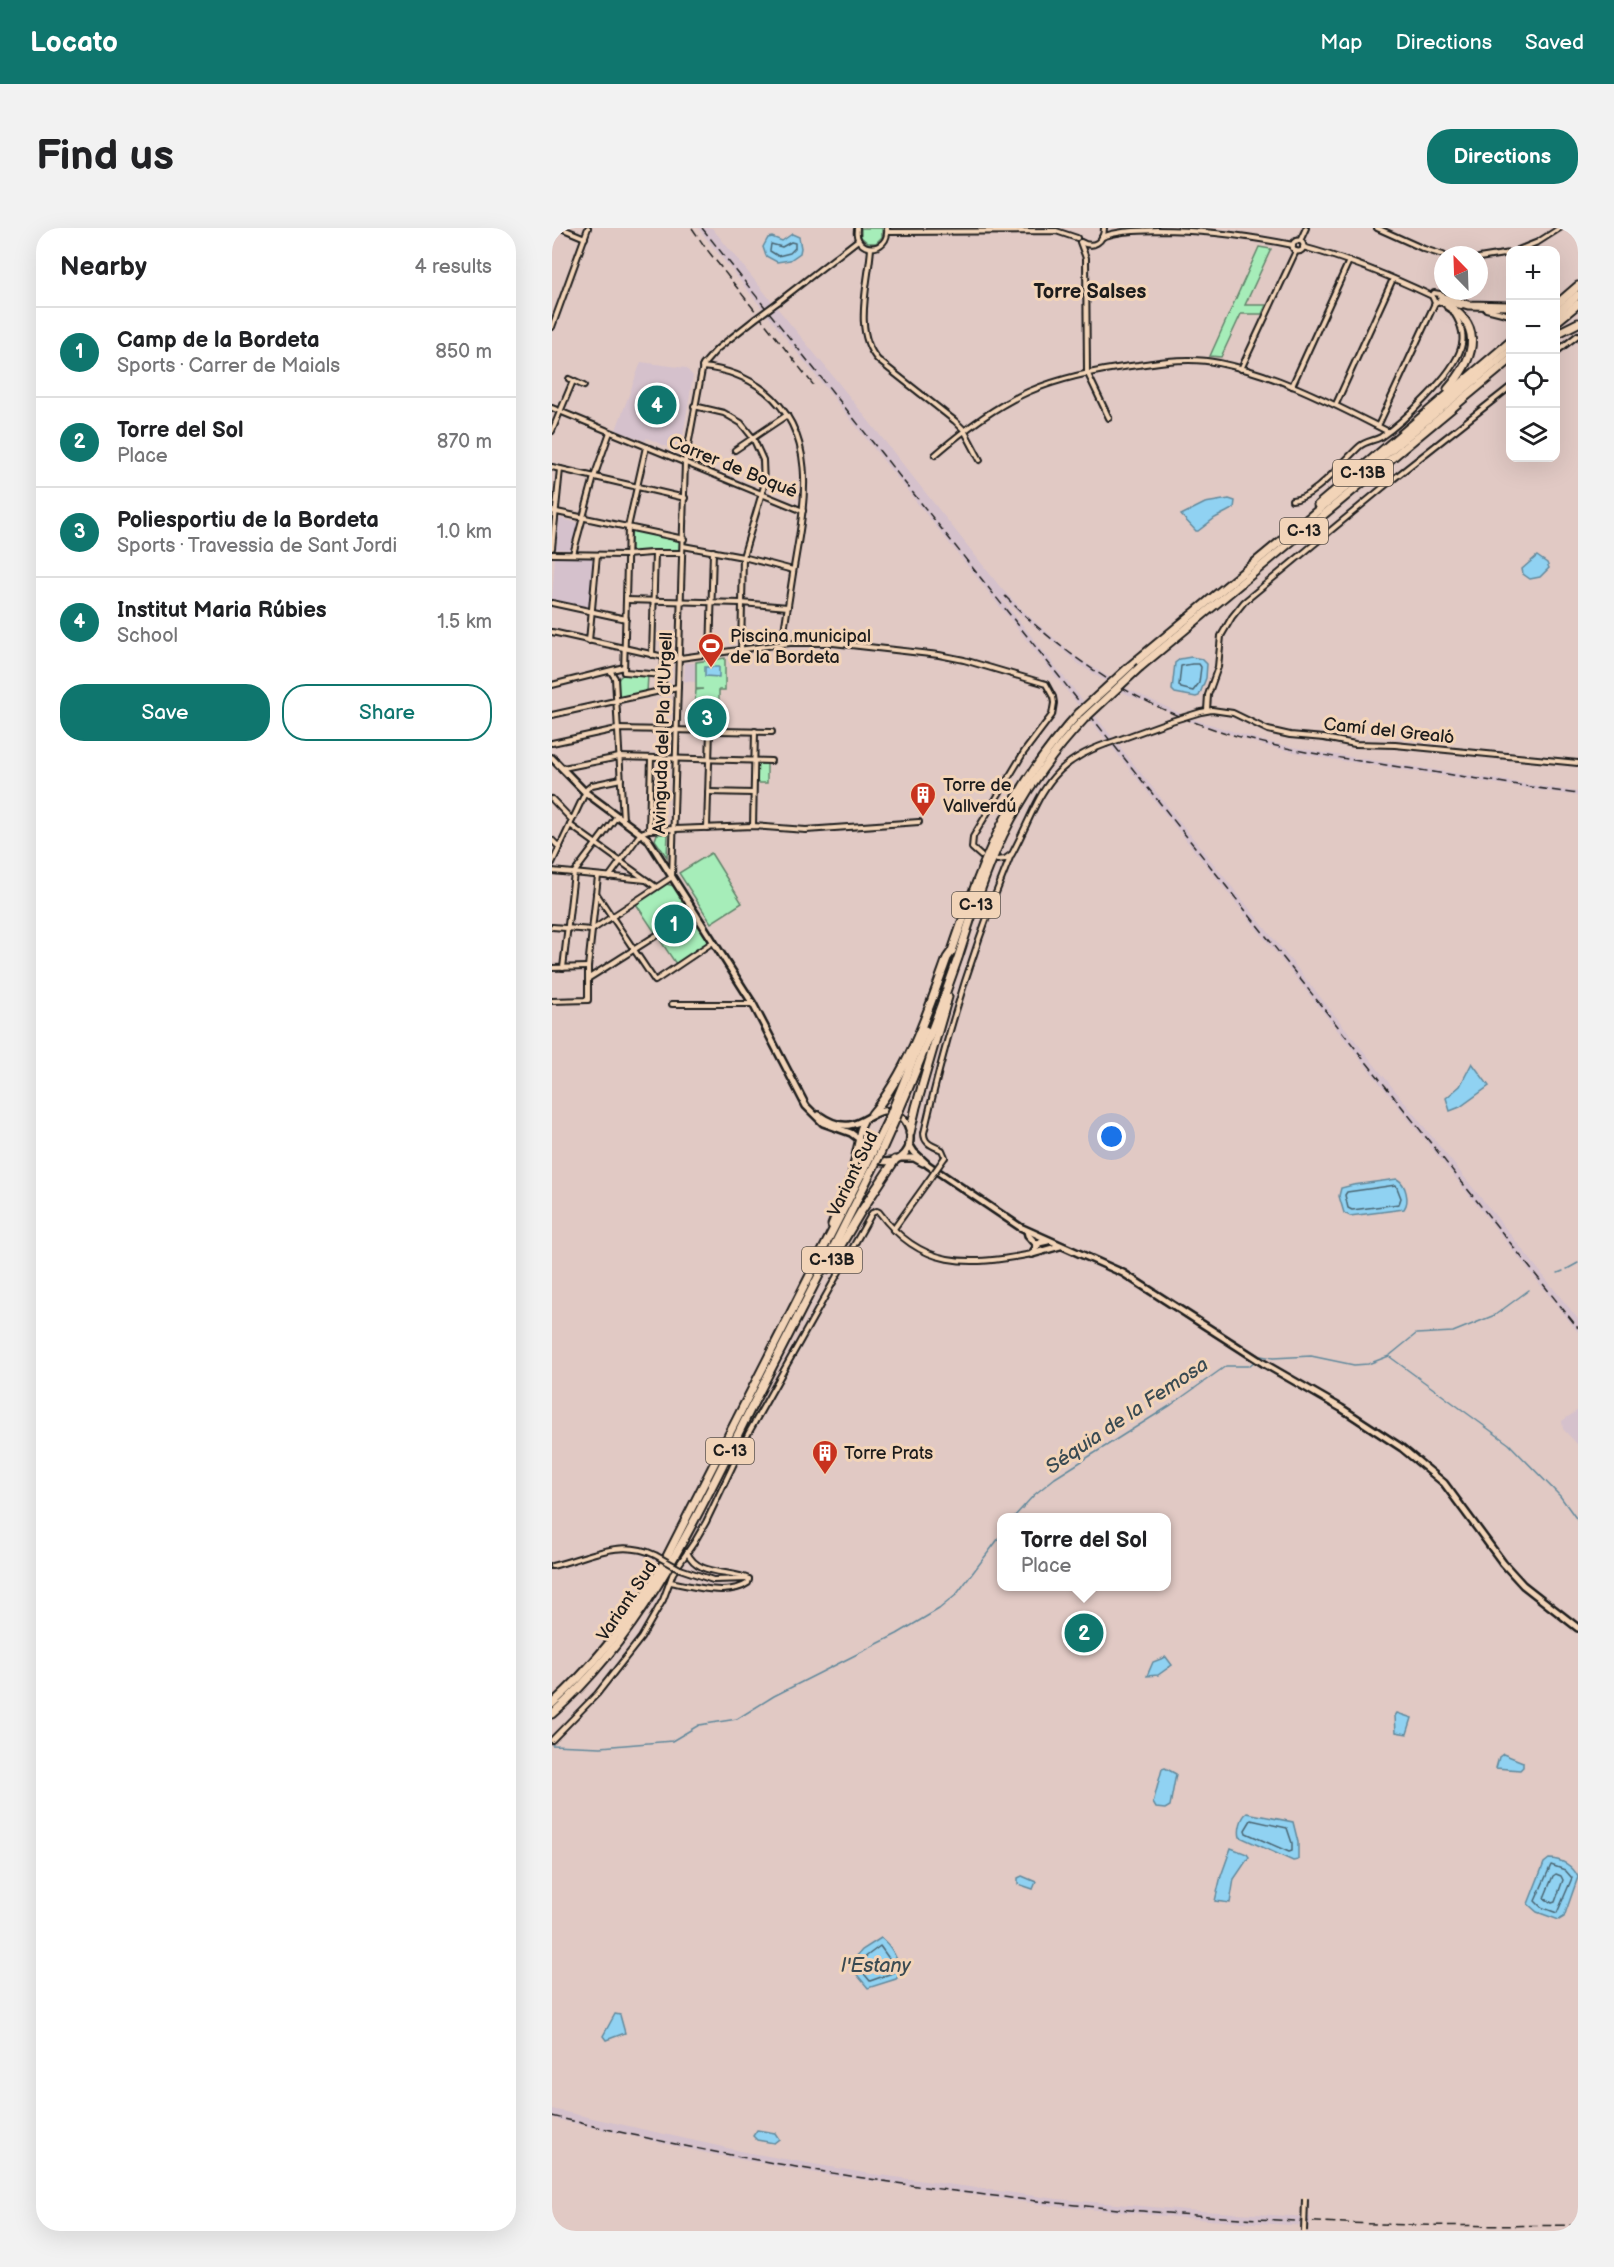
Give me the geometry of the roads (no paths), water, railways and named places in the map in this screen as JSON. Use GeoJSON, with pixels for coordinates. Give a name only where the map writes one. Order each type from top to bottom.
{"type":"FeatureCollection","features":[{"type":"Feature","properties":{"kind":"highway"},"geometry":{"type":"LineString","coordinates":[[1560,295],[1578,284]]}},
{"type":"Feature","properties":{"kind":"highway"},"geometry":{"type":"LineString","coordinates":[[1560,301],[1578,284]]}},
{"type":"Feature","properties":{"kind":"highway"},"geometry":{"type":"LineString","coordinates":[[1560,311],[1578,295]]}},
{"type":"Feature","properties":{"kind":"highway"},"geometry":{"type":"LineString","coordinates":[[1439,301],[1506,306]]}},
{"type":"Feature","properties":{"kind":"highway"},"geometry":{"type":"LineString","coordinates":[[1560,319],[1578,304]]}},
{"type":"Feature","properties":{"kind":"highway"},"geometry":{"type":"LineString","coordinates":[[1363,465],[1442,396],[1466,364],[1472,348],[1470,329],[1464,318],[1448,306]]}},
{"type":"Feature","properties":{"kind":"highway"},"geometry":{"type":"LineString","coordinates":[[1560,332],[1578,323]]}},
{"type":"Feature","properties":{"kind":"highway","name":"C-13"},"geometry":{"type":"LineString","coordinates":[[952,951],[984,860],[1004,817],[1039,761],[1130,666],[1216,596],[1226,583],[1506,345]]}},
{"type":"Feature","properties":{"kind":"highway","name":"C-13B"},"geometry":{"type":"LineString","coordinates":[[1216,596],[1506,354]]}},
{"type":"Feature","properties":{"kind":"highway","name":"C-13"},"geometry":{"type":"LineString","coordinates":[[1082,716],[1506,365]]}},
{"type":"Feature","properties":{"kind":"highway","name":"Variant Sud"},"geometry":{"type":"LineString","coordinates":[[897,1107],[937,1018],[984,880],[1003,835],[1025,796],[1082,716]]}},
{"type":"Feature","properties":{"kind":"highway"},"geometry":{"type":"LineString","coordinates":[[910,1133],[916,1107],[984,890],[984,880]]}},
{"type":"Feature","properties":{"kind":"highway"},"geometry":{"type":"LineString","coordinates":[[872,1114],[886,1095],[911,1049],[947,958],[952,951]]}},
{"type":"Feature","properties":{"kind":"highway","name":"Variant Sud"},"geometry":{"type":"LineString","coordinates":[[552,1715],[621,1639],[654,1593],[697,1516],[775,1363],[893,1117],[952,951]]}},
{"type":"Feature","properties":{"kind":"highway","name":"C-13B"},"geometry":{"type":"LineString","coordinates":[[784,1329],[784,1323],[827,1237],[848,1187],[855,1166],[859,1141]]}},
{"type":"Feature","properties":{"kind":"highway","name":"C-13B"},"geometry":{"type":"LineString","coordinates":[[775,1363],[780,1359],[848,1234],[897,1159]]}},
{"type":"Feature","properties":{"kind":"highway","name":"Variant Sud"},"geometry":{"type":"LineString","coordinates":[[784,1329],[871,1165]]}},
{"type":"Feature","properties":{"kind":"highway","name":"C-13"},"geometry":{"type":"LineString","coordinates":[[552,1704],[603,1651],[658,1574],[784,1329]]}},
{"type":"Feature","properties":{"kind":"main road"},"geometry":{"type":"LineString","coordinates":[[552,758],[585,792],[651,843],[755,1006],[810,1111],[819,1120],[851,1133],[859,1141]]}},
{"type":"Feature","properties":{"kind":"main road"},"geometry":{"type":"LineString","coordinates":[[805,1103],[823,1118],[842,1126]]}},
{"type":"Feature","properties":{"kind":"main road"},"geometry":{"type":"LineString","coordinates":[[897,1159],[909,1144],[910,1133],[904,1119],[895,1113],[884,1111],[872,1114],[860,1128],[859,1141],[863,1152],[874,1160],[885,1162],[914,1158],[928,1165],[1027,1230],[1123,1273],[1260,1361],[1341,1408],[1422,1463],[1444,1483],[1503,1563],[1523,1585],[1578,1628]]}},
{"type":"Feature","properties":{"kind":"main road"},"geometry":{"type":"LineString","coordinates":[[819,1120],[837,1126],[854,1125],[864,1121]]}},
{"type":"Feature","properties":{"kind":"main road"},"geometry":{"type":"LineString","coordinates":[[909,1144],[928,1165]]}},
{"type":"Feature","properties":{"kind":"main road"},"geometry":{"type":"LineString","coordinates":[[1027,1230],[1028,1235],[1038,1246]]}},
{"type":"Feature","properties":{"kind":"main road"},"geometry":{"type":"LineString","coordinates":[[1032,1254],[1046,1240]]}},
{"type":"Feature","properties":{"kind":"main road"},"geometry":{"type":"LineString","coordinates":[[1045,1250],[1046,1240]]}},
{"type":"Feature","properties":{"kind":"main road"},"geometry":{"type":"LineString","coordinates":[[1032,1254],[1062,1246]]}},
{"type":"Feature","properties":{"kind":"street"},"geometry":{"type":"LineString","coordinates":[[561,228],[585,238]]}},
{"type":"Feature","properties":{"kind":"street"},"geometry":{"type":"LineString","coordinates":[[552,327],[588,228]]}},
{"type":"Feature","properties":{"kind":"street"},"geometry":{"type":"LineString","coordinates":[[856,228],[858,240],[864,246],[871,248],[883,244],[887,230],[1056,231],[1077,238]]}},
{"type":"Feature","properties":{"kind":"street"},"geometry":{"type":"LineString","coordinates":[[1056,231],[1065,228]]}},
{"type":"Feature","properties":{"kind":"street"},"geometry":{"type":"LineString","coordinates":[[1080,242],[1091,245],[1098,243],[1104,228]]}},
{"type":"Feature","properties":{"kind":"street"},"geometry":{"type":"LineString","coordinates":[[1112,228],[1118,231]]}},
{"type":"Feature","properties":{"kind":"street"},"geometry":{"type":"LineString","coordinates":[[1102,237],[1118,231],[1210,232],[1293,245],[1300,241],[1306,228]]}},
{"type":"Feature","properties":{"kind":"street"},"geometry":{"type":"LineString","coordinates":[[1377,228],[1434,252]]}},
{"type":"Feature","properties":{"kind":"street"},"geometry":{"type":"LineString","coordinates":[[1528,246],[1560,228]]}},
{"type":"Feature","properties":{"kind":"street"},"geometry":{"type":"LineString","coordinates":[[1075,231],[1086,258],[1087,372],[1108,418]]}},
{"type":"Feature","properties":{"kind":"street"},"geometry":{"type":"LineString","coordinates":[[552,554],[682,553],[685,462],[702,367],[713,353],[858,240]]}},
{"type":"Feature","properties":{"kind":"street"},"geometry":{"type":"LineString","coordinates":[[1300,241],[1303,248]]}},
{"type":"Feature","properties":{"kind":"street"},"geometry":{"type":"LineString","coordinates":[[1293,245],[1296,251]]}},
{"type":"Feature","properties":{"kind":"street"},"geometry":{"type":"LineString","coordinates":[[871,248],[864,316],[865,330],[871,350],[884,365],[964,430],[980,460]]}},
{"type":"Feature","properties":{"kind":"street"},"geometry":{"type":"LineString","coordinates":[[1292,500],[1308,495],[1361,446],[1379,438],[1430,393],[1459,354],[1462,344],[1462,330],[1457,317],[1448,306],[1432,296],[1349,261],[1303,248],[1296,251]]}},
{"type":"Feature","properties":{"kind":"street"},"geometry":{"type":"LineString","coordinates":[[1242,369],[1296,251]]}},
{"type":"Feature","properties":{"kind":"street"},"geometry":{"type":"LineString","coordinates":[[1488,257],[1506,254]]}},
{"type":"Feature","properties":{"kind":"street"},"geometry":{"type":"LineString","coordinates":[[1292,386],[1349,261]]}},
{"type":"Feature","properties":{"kind":"street"},"geometry":{"type":"LineString","coordinates":[[1336,404],[1393,279]]}},
{"type":"Feature","properties":{"kind":"street"},"geometry":{"type":"LineString","coordinates":[[1378,426],[1439,301],[1436,293],[1432,296]]}},
{"type":"Feature","properties":{"kind":"street"},"geometry":{"type":"LineString","coordinates":[[1439,301],[1463,307],[1494,309],[1506,314]]}},
{"type":"Feature","properties":{"kind":"street"},"geometry":{"type":"LineString","coordinates":[[1560,349],[1578,335]]}},
{"type":"Feature","properties":{"kind":"street"},"geometry":{"type":"LineString","coordinates":[[935,455],[988,413],[1021,394],[1053,381],[1087,372],[1185,360],[1210,361],[1292,386],[1336,404],[1387,431]]}},
{"type":"Feature","properties":{"kind":"street"},"geometry":{"type":"LineString","coordinates":[[702,367],[729,372],[753,383],[773,399],[787,415],[802,452],[805,482],[803,511],[782,645]]}},
{"type":"Feature","properties":{"kind":"street"},"geometry":{"type":"LineString","coordinates":[[552,431],[571,380],[584,386]]}},
{"type":"Feature","properties":{"kind":"street"},"geometry":{"type":"LineString","coordinates":[[1207,710],[1208,695],[1218,667],[1221,636],[1244,602],[1387,483],[1506,390]]}},
{"type":"Feature","properties":{"kind":"street"},"geometry":{"type":"LineString","coordinates":[[694,406],[714,410],[741,423],[753,438],[764,465],[764,486],[743,557],[741,650]]}},
{"type":"Feature","properties":{"kind":"street","name":"Carrer de Boqué"},"geometry":{"type":"LineString","coordinates":[[552,408],[803,511]]}},
{"type":"Feature","properties":{"kind":"street"},"geometry":{"type":"LineString","coordinates":[[735,450],[787,415]]}},
{"type":"Feature","properties":{"kind":"street"},"geometry":{"type":"LineString","coordinates":[[573,554],[594,477],[610,432]]}},
{"type":"Feature","properties":{"kind":"street"},"geometry":{"type":"LineString","coordinates":[[624,672],[628,527],[646,447]]}},
{"type":"Feature","properties":{"kind":"street"},"geometry":{"type":"LineString","coordinates":[[552,467],[685,498]]}},
{"type":"Feature","properties":{"kind":"street"},"geometry":{"type":"LineString","coordinates":[[552,548],[560,469]]}},
{"type":"Feature","properties":{"kind":"street"},"geometry":{"type":"LineString","coordinates":[[554,511],[684,539]]}},
{"type":"Feature","properties":{"kind":"street"},"geometry":{"type":"LineString","coordinates":[[683,546],[743,557],[793,570]]}},
{"type":"Feature","properties":{"kind":"street"},"geometry":{"type":"LineString","coordinates":[[710,655],[713,551]]}},
{"type":"Feature","properties":{"kind":"street"},"geometry":{"type":"LineString","coordinates":[[652,655],[655,553]]}},
{"type":"Feature","properties":{"kind":"street","name":"Avinguda del Pla d'Urgell"},"geometry":{"type":"LineString","coordinates":[[672,877],[682,553]]}},
{"type":"Feature","properties":{"kind":"street"},"geometry":{"type":"LineString","coordinates":[[589,641],[597,555]]}},
{"type":"Feature","properties":{"kind":"street"},"geometry":{"type":"LineString","coordinates":[[626,600],[741,603],[788,607]]}},
{"type":"Feature","properties":{"kind":"street"},"geometry":{"type":"LineString","coordinates":[[552,603],[626,619]]}},
{"type":"Feature","properties":{"kind":"street"},"geometry":{"type":"LineString","coordinates":[[552,632],[626,650],[679,658],[790,643],[833,643],[939,655],[1046,684],[1053,697],[1052,716],[1024,752],[973,837],[972,849],[981,856]]}},
{"type":"Feature","properties":{"kind":"street"},"geometry":{"type":"LineString","coordinates":[[663,690],[664,657]]}},
{"type":"Feature","properties":{"kind":"street"},"geometry":{"type":"LineString","coordinates":[[552,685],[625,667]]}},
{"type":"Feature","properties":{"kind":"street"},"geometry":{"type":"LineString","coordinates":[[611,672],[615,678],[623,821]]}},
{"type":"Feature","properties":{"kind":"street"},"geometry":{"type":"LineString","coordinates":[[615,678],[624,672],[664,675]]}},
{"type":"Feature","properties":{"kind":"street"},"geometry":{"type":"LineString","coordinates":[[552,715],[678,687]]}},
{"type":"Feature","properties":{"kind":"street","name":"Camí del Grealó"},"geometry":{"type":"LineString","coordinates":[[893,1230],[945,1157],[942,1150],[924,1139],[927,1122],[949,1035],[991,903],[1034,806],[1052,778],[1079,755],[1207,710],[1233,712],[1268,730],[1290,735],[1356,744],[1395,745],[1578,763]]}},
{"type":"Feature","properties":{"kind":"street"},"geometry":{"type":"LineString","coordinates":[[552,743],[617,729],[771,732]]}},
{"type":"Feature","properties":{"kind":"street"},"geometry":{"type":"LineString","coordinates":[[707,828],[710,730]]}},
{"type":"Feature","properties":{"kind":"street"},"geometry":{"type":"LineString","coordinates":[[753,826],[755,731]]}},
{"type":"Feature","properties":{"kind":"street"},"geometry":{"type":"LineString","coordinates":[[562,769],[619,757],[771,760]]}},
{"type":"Feature","properties":{"kind":"street"},"geometry":{"type":"LineString","coordinates":[[649,830],[651,758]]}},
{"type":"Feature","properties":{"kind":"street"},"geometry":{"type":"LineString","coordinates":[[552,863],[585,792],[592,785],[621,779]]}},
{"type":"Feature","properties":{"kind":"street"},"geometry":{"type":"LineString","coordinates":[[708,792],[753,793]]}},
{"type":"Feature","properties":{"kind":"street"},"geometry":{"type":"LineString","coordinates":[[552,799],[571,822],[597,844],[656,886]]}},
{"type":"Feature","properties":{"kind":"street"},"geometry":{"type":"LineString","coordinates":[[562,968],[574,873],[617,816]]}},
{"type":"Feature","properties":{"kind":"street"},"geometry":{"type":"LineString","coordinates":[[609,877],[641,833],[649,830],[753,826],[808,830],[919,822]]}},
{"type":"Feature","properties":{"kind":"street"},"geometry":{"type":"LineString","coordinates":[[552,840],[560,848]]}},
{"type":"Feature","properties":{"kind":"street"},"geometry":{"type":"LineString","coordinates":[[998,860],[1011,855]]}},
{"type":"Feature","properties":{"kind":"street","name":"Avinguda del Pla d'Urgell"},"geometry":{"type":"LineString","coordinates":[[665,864],[673,860]]}},
{"type":"Feature","properties":{"kind":"street"},"geometry":{"type":"LineString","coordinates":[[552,871],[647,880]]}},
{"type":"Feature","properties":{"kind":"street"},"geometry":{"type":"LineString","coordinates":[[552,1001],[588,1000],[588,967],[598,876]]}},
{"type":"Feature","properties":{"kind":"street"},"geometry":{"type":"LineString","coordinates":[[552,927],[592,930],[672,877]]}},
{"type":"Feature","properties":{"kind":"street"},"geometry":{"type":"LineString","coordinates":[[596,893],[655,981],[714,941]]}},
{"type":"Feature","properties":{"kind":"street"},"geometry":{"type":"LineString","coordinates":[[588,978],[657,935]]}},
{"type":"Feature","properties":{"kind":"street"},"geometry":{"type":"LineString","coordinates":[[552,968],[588,967]]}},
{"type":"Feature","properties":{"kind":"street"},"geometry":{"type":"LineString","coordinates":[[672,1004],[755,1006]]}},
{"type":"Feature","properties":{"kind":"street"},"geometry":{"type":"LineString","coordinates":[[552,1740],[597,1694],[641,1638],[663,1600],[676,1568],[701,1532],[773,1388],[868,1217],[877,1210],[893,1230],[921,1251],[960,1263],[1032,1254]]}},
{"type":"Feature","properties":{"kind":"street"},"geometry":{"type":"LineString","coordinates":[[552,1566],[586,1554],[625,1548],[655,1555],[680,1569],[713,1580],[749,1579]]}},
{"type":"Feature","properties":{"kind":"street"},"geometry":{"type":"LineString","coordinates":[[687,1552],[691,1560],[702,1568],[724,1574],[741,1575],[749,1579]]}},
{"type":"Feature","properties":{"kind":"street"},"geometry":{"type":"LineString","coordinates":[[670,1582],[713,1589],[746,1586],[749,1579]]}},
{"type":"Feature","properties":{"kind":"street"},"geometry":{"type":"LineString","coordinates":[[1304,2231],[1305,2197]]}},
{"type":"Feature","properties":{"kind":"water"},"geometry":{"type":"Polygon","coordinates":[[[792,234],[799,237],[800,253],[790,260],[777,262],[766,256],[763,247],[768,238],[772,237],[782,241],[792,234]]]}},
{"type":"Feature","properties":{"kind":"water"},"geometry":{"type":"Polygon","coordinates":[[[1229,499],[1235,501],[1234,508],[1215,518],[1198,531],[1181,515],[1205,503],[1229,499]]]}},
{"type":"Feature","properties":{"kind":"water"},"geometry":{"type":"Polygon","coordinates":[[[1537,556],[1547,563],[1549,568],[1540,577],[1530,579],[1523,574],[1522,569],[1537,556]]]}},
{"type":"Feature","properties":{"kind":"water"},"geometry":{"type":"Polygon","coordinates":[[[1191,657],[1202,659],[1207,664],[1206,678],[1199,696],[1196,697],[1175,693],[1172,690],[1175,663],[1180,659],[1191,657]]]}},
{"type":"Feature","properties":{"kind":"water"},"geometry":{"type":"Polygon","coordinates":[[[705,667],[719,667],[719,677],[705,676],[705,667]]]}},
{"type":"Feature","properties":{"kind":"water"},"geometry":{"type":"Polygon","coordinates":[[[1472,1063],[1489,1086],[1460,1107],[1450,1111],[1446,1098],[1460,1086],[1472,1063]]]}},
{"type":"Feature","properties":{"kind":"water"},"geometry":{"type":"Polygon","coordinates":[[[1397,1179],[1403,1185],[1406,1193],[1407,1202],[1404,1209],[1350,1216],[1344,1213],[1339,1196],[1341,1188],[1397,1179]]]}},
{"type":"Feature","properties":{"kind":"water"},"geometry":{"type":"Polygon","coordinates":[[[1166,1657],[1172,1665],[1158,1675],[1147,1676],[1153,1662],[1166,1657]]]}},
{"type":"Feature","properties":{"kind":"water"},"geometry":{"type":"Polygon","coordinates":[[[1397,1713],[1412,1718],[1407,1734],[1396,1732],[1395,1716],[1397,1713]]]}},
{"type":"Feature","properties":{"kind":"water"},"geometry":{"type":"Polygon","coordinates":[[[1503,1754],[1523,1762],[1523,1767],[1520,1770],[1496,1768],[1499,1757],[1503,1754]]]}},
{"type":"Feature","properties":{"kind":"water"},"geometry":{"type":"Polygon","coordinates":[[[1165,1768],[1176,1774],[1170,1806],[1165,1809],[1156,1808],[1153,1803],[1162,1769],[1165,1768]]]}},
{"type":"Feature","properties":{"kind":"water"},"geometry":{"type":"Polygon","coordinates":[[[1247,1813],[1293,1822],[1298,1842],[1298,1860],[1293,1861],[1240,1837],[1239,1831],[1243,1817],[1247,1813]]]}},
{"type":"Feature","properties":{"kind":"water"},"geometry":{"type":"Polygon","coordinates":[[[1231,1848],[1249,1857],[1234,1879],[1230,1903],[1215,1901],[1221,1876],[1231,1848]]]}},
{"type":"Feature","properties":{"kind":"water"},"geometry":{"type":"Polygon","coordinates":[[[1549,1859],[1566,1864],[1578,1877],[1564,1917],[1559,1920],[1537,1912],[1528,1904],[1544,1863],[1549,1859]]]}},
{"type":"Feature","properties":{"kind":"water"},"geometry":{"type":"Polygon","coordinates":[[[1022,1876],[1036,1882],[1033,1889],[1018,1884],[1018,1878],[1022,1876]]]}},
{"type":"Feature","properties":{"kind":"water","name":"l'Estany"},"geometry":{"type":"Polygon","coordinates":[[[881,1938],[894,1954],[901,1973],[896,1979],[868,1988],[849,1965],[862,1950],[881,1938]]]}},
{"type":"Feature","properties":{"kind":"water"},"geometry":{"type":"Polygon","coordinates":[[[615,2014],[620,2015],[625,2033],[606,2040],[603,2036],[615,2014]]]}},
{"type":"Feature","properties":{"kind":"water"},"geometry":{"type":"Polygon","coordinates":[[[757,2130],[775,2133],[779,2139],[774,2143],[757,2140],[753,2136],[757,2130]]]}},
{"type":"Feature","properties":{"kind":"waterway","name":"Séquia de la Femosa"},"geometry":{"type":"LineString","coordinates":[[1567,1269],[1578,1263]]}},
{"type":"Feature","properties":{"kind":"waterway","name":"Séquia de la Femosa"},"geometry":{"type":"LineString","coordinates":[[1558,1273],[1563,1271]]}},
{"type":"Feature","properties":{"kind":"waterway","name":"Séquia de la Femosa"},"geometry":{"type":"LineString","coordinates":[[1018,1513],[1034,1495],[1055,1478],[1171,1405],[1226,1366],[1249,1366],[1261,1356],[1273,1358],[1311,1356],[1354,1365],[1368,1364],[1389,1356],[1416,1334],[1453,1332],[1495,1315],[1529,1290]]}},
{"type":"Feature","properties":{"kind":"waterway"},"geometry":{"type":"LineString","coordinates":[[1390,1357],[1509,1444],[1560,1496],[1578,1521]]}},
{"type":"Feature","properties":{"kind":"waterway","name":"Séquia de la Femosa"},"geometry":{"type":"LineString","coordinates":[[552,1745],[601,1747],[672,1741],[699,1725],[737,1719],[774,1696],[897,1634],[939,1609],[956,1595],[997,1541]]}},
{"type":"Feature","properties":{"kind":"railway"},"geometry":{"type":"LineString","coordinates":[[692,228],[815,387]]}},
{"type":"Feature","properties":{"kind":"railway"},"geometry":{"type":"LineString","coordinates":[[702,228],[1578,1328]]}},
{"type":"Feature","properties":{"kind":"railway"},"geometry":{"type":"LineString","coordinates":[[1005,596],[1043,632],[1084,664],[1152,704],[1202,725],[1255,741],[1310,753],[1578,794]]}},
{"type":"Feature","properties":{"kind":"railway"},"geometry":{"type":"LineString","coordinates":[[552,2116],[678,2144],[805,2168],[933,2188],[1061,2204],[1190,2215],[1320,2222],[1578,2225]]}},
{"type":"Feature","properties":{"kind":"place","name":"Institut Maria Rúbies"},"geometry":{"type":"Point","coordinates":[657,405]}},
{"type":"Feature","properties":{"kind":"place","name":"Piscina municipal de la Bordeta"},"geometry":{"type":"Point","coordinates":[711,669]}},
{"type":"Feature","properties":{"kind":"place","name":"Poliesportiu de la Bordeta"},"geometry":{"type":"Point","coordinates":[707,718]}},
{"type":"Feature","properties":{"kind":"place","name":"Torre de Vallverdú"},"geometry":{"type":"Point","coordinates":[923,818]}},
{"type":"Feature","properties":{"kind":"place","name":"Camp de la Bordeta"},"geometry":{"type":"Point","coordinates":[674,924]}},
{"type":"Feature","properties":{"kind":"place","name":"Torre Prats"},"geometry":{"type":"Point","coordinates":[825,1476]}},
{"type":"Feature","properties":{"kind":"place","name":"Torre del Sol"},"geometry":{"type":"Point","coordinates":[1084,1633]}},
{"type":"Feature","properties":{"kind":"district","name":"Torre Salses"},"geometry":{"type":"Point","coordinates":[1090,292]}}]}
